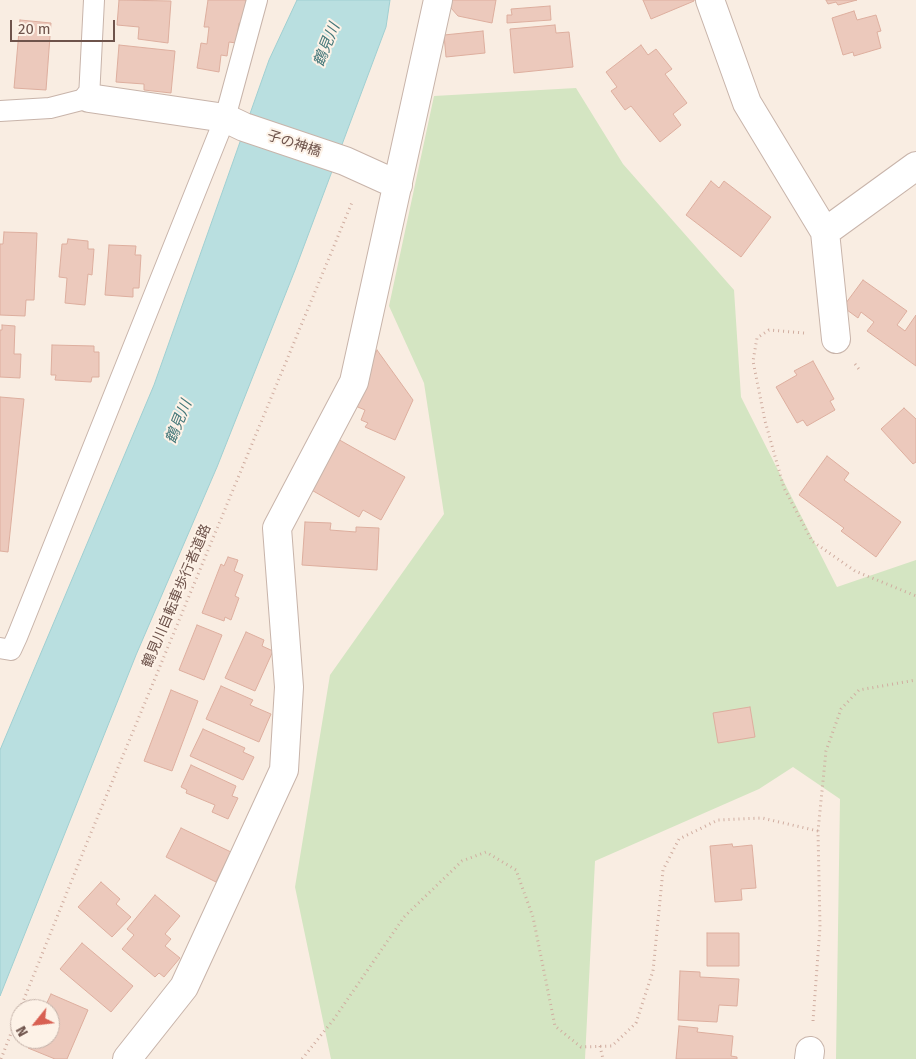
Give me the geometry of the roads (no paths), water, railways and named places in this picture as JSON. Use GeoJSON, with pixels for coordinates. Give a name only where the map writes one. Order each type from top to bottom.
{"type":"FeatureCollection","features":[{"type":"Feature","properties":{"kind":"street"},"geometry":{"type":"LineString","coordinates":[[127,1059],[184,987],[284,770],[289,687],[277,528],[354,382],[438,0]]}},
{"type":"Feature","properties":{"kind":"street"},"geometry":{"type":"LineString","coordinates":[[710,0],[747,103],[825,232],[836,339]]}},
{"type":"Feature","properties":{"kind":"street","name":"子の神橋"},"geometry":{"type":"LineString","coordinates":[[89,98],[235,122],[345,161],[398,184]]}},
{"type":"Feature","properties":{"kind":"street"},"geometry":{"type":"LineString","coordinates":[[825,232],[916,166]]}},
{"type":"Feature","properties":{"kind":"lane"},"geometry":{"type":"LineString","coordinates":[[0,111],[50,108],[89,98],[94,0]]}},
{"type":"Feature","properties":{"kind":"lane"},"geometry":{"type":"LineString","coordinates":[[0,648],[11,650],[17,637],[235,122],[257,0]]}},
{"type":"Feature","properties":{"kind":"water","name":"鶴見川"},"geometry":{"type":"Polygon","coordinates":[[[297,0],[390,0],[386,27],[295,270],[217,467],[136,655],[0,996],[0,750],[154,385],[269,60],[297,0]]]}}]}
